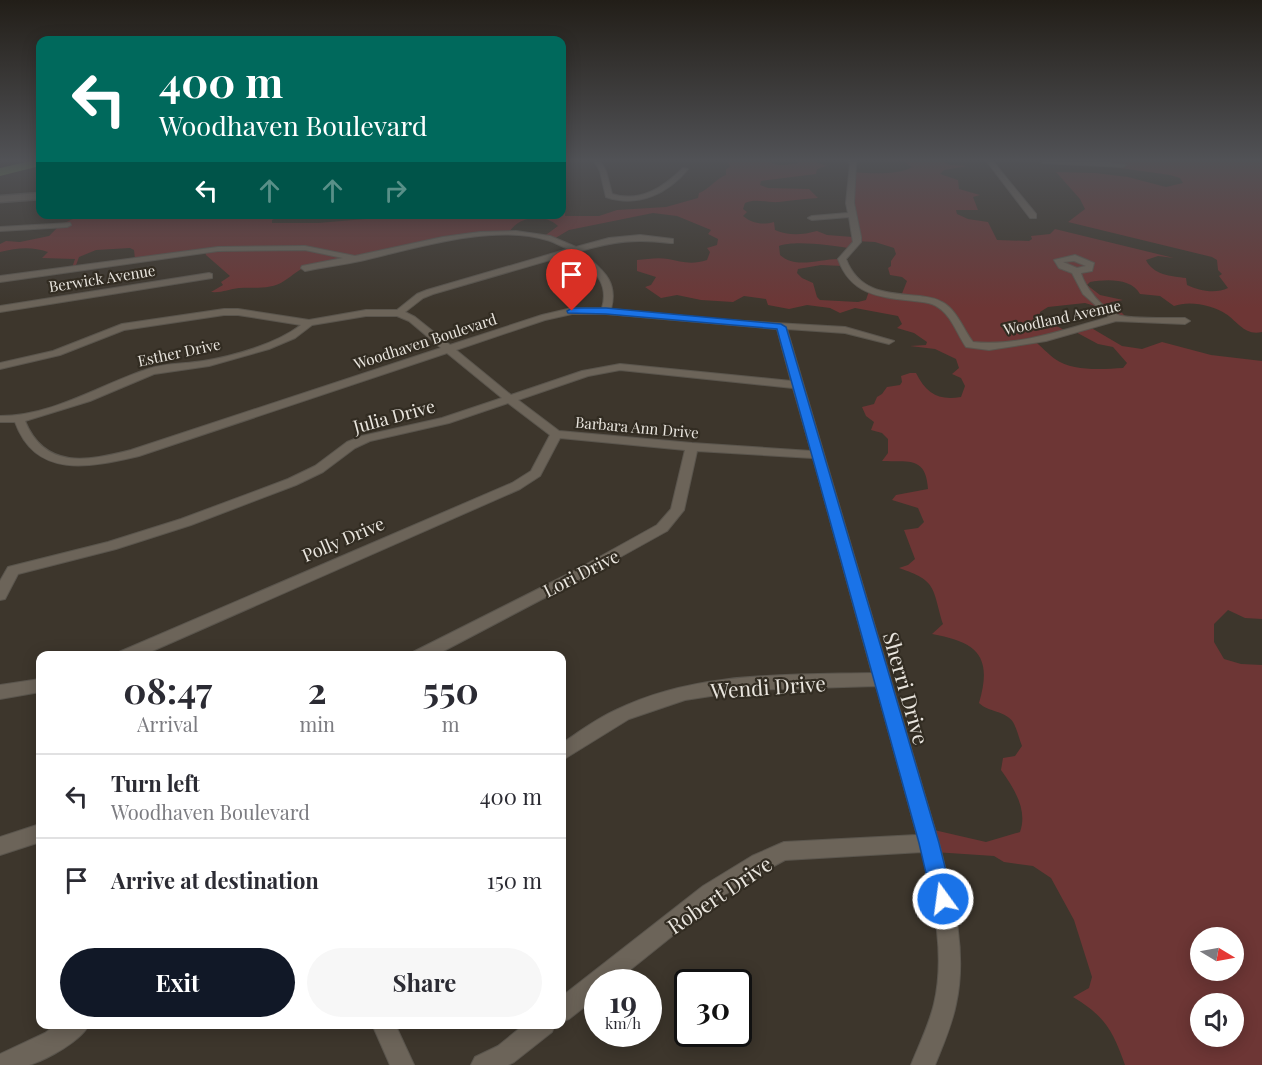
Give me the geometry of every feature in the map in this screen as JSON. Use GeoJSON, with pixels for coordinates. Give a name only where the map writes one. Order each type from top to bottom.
{"type":"FeatureCollection","features":[{"type":"Feature","properties":{"kind":"street","name":"Woodland Avenue"},"geometry":{"type":"LineString","coordinates":[[851,209],[857,242],[842,259],[844,268],[851,279],[861,287],[876,293],[938,302],[974,346],[989,347],[1046,338],[1116,318],[1185,321]]}},
{"type":"Feature","properties":{"kind":"street"},"geometry":{"type":"LineString","coordinates":[[1027,209],[1033,216]]}},
{"type":"Feature","properties":{"kind":"street"},"geometry":{"type":"LineString","coordinates":[[812,218],[851,216]]}},
{"type":"Feature","properties":{"kind":"street"},"geometry":{"type":"LineString","coordinates":[[0,229],[67,225]]}},
{"type":"Feature","properties":{"kind":"street"},"geometry":{"type":"LineString","coordinates":[[305,268],[496,232],[537,236],[574,249],[609,283],[610,297],[606,311]]}},
{"type":"Feature","properties":{"kind":"street"},"geometry":{"type":"LineString","coordinates":[[0,366],[56,352],[122,327],[190,316],[238,312],[309,323],[366,313],[399,313],[420,296],[429,292],[574,249],[628,237],[670,241]]}},
{"type":"Feature","properties":{"kind":"street"},"geometry":{"type":"LineString","coordinates":[[0,279],[218,249],[305,248],[358,259]]}},
{"type":"Feature","properties":{"kind":"street"},"geometry":{"type":"LineString","coordinates":[[1076,271],[1080,285],[1087,294],[1116,318]]}},
{"type":"Feature","properties":{"kind":"street","name":"Berwick Avenue"},"geometry":{"type":"LineString","coordinates":[[0,309],[209,276]]}},
{"type":"Feature","properties":{"kind":"street","name":"Woodhaven Boulevard"},"geometry":{"type":"LineString","coordinates":[[19,419],[27,443],[38,451],[54,459],[78,463],[100,462],[135,453],[560,313],[587,310],[781,327],[845,330],[889,341]]}},
{"type":"Feature","properties":{"kind":"street","name":"Barbara Ann Drive"},"geometry":{"type":"LineString","coordinates":[[399,313],[412,319],[556,435],[818,455]]}},
{"type":"Feature","properties":{"kind":"street","name":"Esther Drive"},"geometry":{"type":"LineString","coordinates":[[19,419],[103,393],[140,374],[205,364],[265,347],[292,336],[309,323]]}},
{"type":"Feature","properties":{"kind":"street","name":"Sherri Drive"},"geometry":{"type":"LineString","coordinates":[[781,327],[943,899],[950,950],[947,994],[923,1065]]}},
{"type":"Feature","properties":{"kind":"street","name":"Julia Drive"},"geometry":{"type":"LineString","coordinates":[[0,595],[13,570],[111,546],[186,522],[292,482],[319,469],[366,438],[417,429],[606,368],[799,385]]}},
{"type":"Feature","properties":{"kind":"street"},"geometry":{"type":"LineString","coordinates":[[0,419],[19,419]]}},
{"type":"Feature","properties":{"kind":"street","name":"Polly Drive"},"geometry":{"type":"LineString","coordinates":[[136,651],[516,486],[536,473],[556,435]]}},
{"type":"Feature","properties":{"kind":"street","name":"Lori Drive"},"geometry":{"type":"LineString","coordinates":[[429,651],[651,536],[677,510],[692,447]]}},
{"type":"Feature","properties":{"kind":"street","name":"Wendi Drive"},"geometry":{"type":"LineString","coordinates":[[566,750],[624,714],[669,698],[708,688],[741,684],[881,679]]}},
{"type":"Feature","properties":{"kind":"street"},"geometry":{"type":"LineString","coordinates":[[0,692],[36,687]]}},
{"type":"Feature","properties":{"kind":"street"},"geometry":{"type":"LineString","coordinates":[[0,846],[36,834]]}},
{"type":"Feature","properties":{"kind":"street","name":"Robert Drive"},"geometry":{"type":"LineString","coordinates":[[615,969],[705,898],[764,860],[784,851],[929,843]]}},
{"type":"Feature","properties":{"kind":"street","name":"Robert Drive"},"geometry":{"type":"LineString","coordinates":[[566,1007],[584,993]]}},
{"type":"Feature","properties":{"kind":"street"},"geometry":{"type":"LineString","coordinates":[[3,1065],[53,1041],[71,1029]]}},
{"type":"Feature","properties":{"kind":"street"},"geometry":{"type":"LineString","coordinates":[[385,1029],[402,1065]]}},
{"type":"Feature","properties":{"kind":"street"},"geometry":{"type":"LineString","coordinates":[[483,1065],[506,1054],[538,1029]]}},
{"type":"Feature","properties":{"kind":"shaded area"},"geometry":{"type":"Polygon","coordinates":[[[638,209],[743,209],[747,212],[743,216],[751,221],[774,222],[775,230],[785,233],[801,234],[817,231],[827,235],[853,237],[852,209],[978,209],[956,210],[957,214],[968,219],[988,222],[997,240],[1029,241],[1032,239],[1031,236],[1050,234],[1055,229],[1174,258],[1158,256],[1146,260],[1158,272],[1186,278],[1187,285],[1213,291],[1228,288],[1219,276],[1222,274],[1218,270],[1217,260],[1212,257],[1068,222],[1085,209],[1262,209],[1262,332],[1251,332],[1242,328],[1226,314],[1214,308],[1201,304],[1174,306],[1160,296],[1140,294],[1125,282],[1103,280],[1090,282],[1087,285],[1100,295],[1123,300],[1111,302],[1127,318],[1117,319],[1102,308],[1085,303],[1048,307],[1040,312],[1040,317],[1066,331],[1033,340],[1062,363],[1088,369],[1123,368],[1127,363],[1113,347],[1098,344],[1072,330],[1088,326],[1122,346],[1142,349],[1162,342],[1211,355],[1262,361],[1262,619],[1245,618],[1228,610],[1214,624],[1214,642],[1224,659],[1241,664],[1262,665],[1262,1065],[1125,1065],[1106,1025],[1093,1011],[1073,997],[1089,988],[1092,977],[1074,920],[1051,878],[1033,866],[1004,862],[994,856],[934,852],[921,827],[986,842],[1020,832],[1022,824],[1021,807],[1011,784],[1001,770],[1003,758],[1015,756],[1022,746],[1016,728],[1010,718],[979,703],[984,674],[978,654],[960,642],[932,634],[943,624],[935,594],[921,577],[899,568],[915,559],[904,530],[918,528],[924,522],[918,508],[892,500],[896,495],[928,489],[927,478],[920,466],[914,463],[882,461],[888,453],[888,439],[882,433],[871,430],[874,422],[866,416],[862,407],[874,404],[877,397],[887,387],[900,385],[901,376],[910,373],[916,373],[924,386],[934,394],[946,398],[961,397],[965,386],[961,378],[952,374],[959,368],[956,359],[935,349],[910,346],[926,345],[927,342],[914,333],[897,328],[902,324],[898,316],[855,308],[840,313],[830,308],[807,305],[789,309],[768,305],[766,299],[744,296],[733,302],[701,300],[677,295],[661,298],[645,287],[651,285],[656,277],[637,271],[637,260],[660,258],[702,262],[707,260],[710,252],[707,248],[717,245],[718,239],[708,234],[711,230],[677,216],[653,213],[569,230],[552,240],[543,237],[558,226],[546,219],[566,219],[566,216],[599,216],[617,210],[638,209]],[[855,241],[848,248],[793,243],[779,246],[780,255],[794,262],[841,259],[843,266],[821,265],[798,269],[797,273],[813,283],[820,300],[858,302],[866,300],[869,291],[901,296],[907,281],[902,277],[890,275],[888,268],[896,254],[894,248],[875,242],[855,241]]]}},
{"type":"Feature","properties":{"kind":"shaded area"},"geometry":{"type":"Polygon","coordinates":[[[73,219],[274,219],[272,223],[318,223],[366,219],[529,219],[519,222],[509,232],[478,234],[308,267],[274,286],[215,292],[211,292],[223,285],[221,282],[230,276],[206,255],[204,249],[135,259],[134,250],[130,248],[96,250],[79,257],[75,268],[72,268],[75,259],[42,258],[48,252],[42,250],[24,248],[0,252],[0,244],[6,241],[20,242],[49,236],[60,225],[73,219]]]}},
{"type":"Feature","properties":{"kind":"route"},"geometry":{"type":"LineString","coordinates":[[572,311],[606,311],[781,327],[842,535],[943,899]]}}]}
